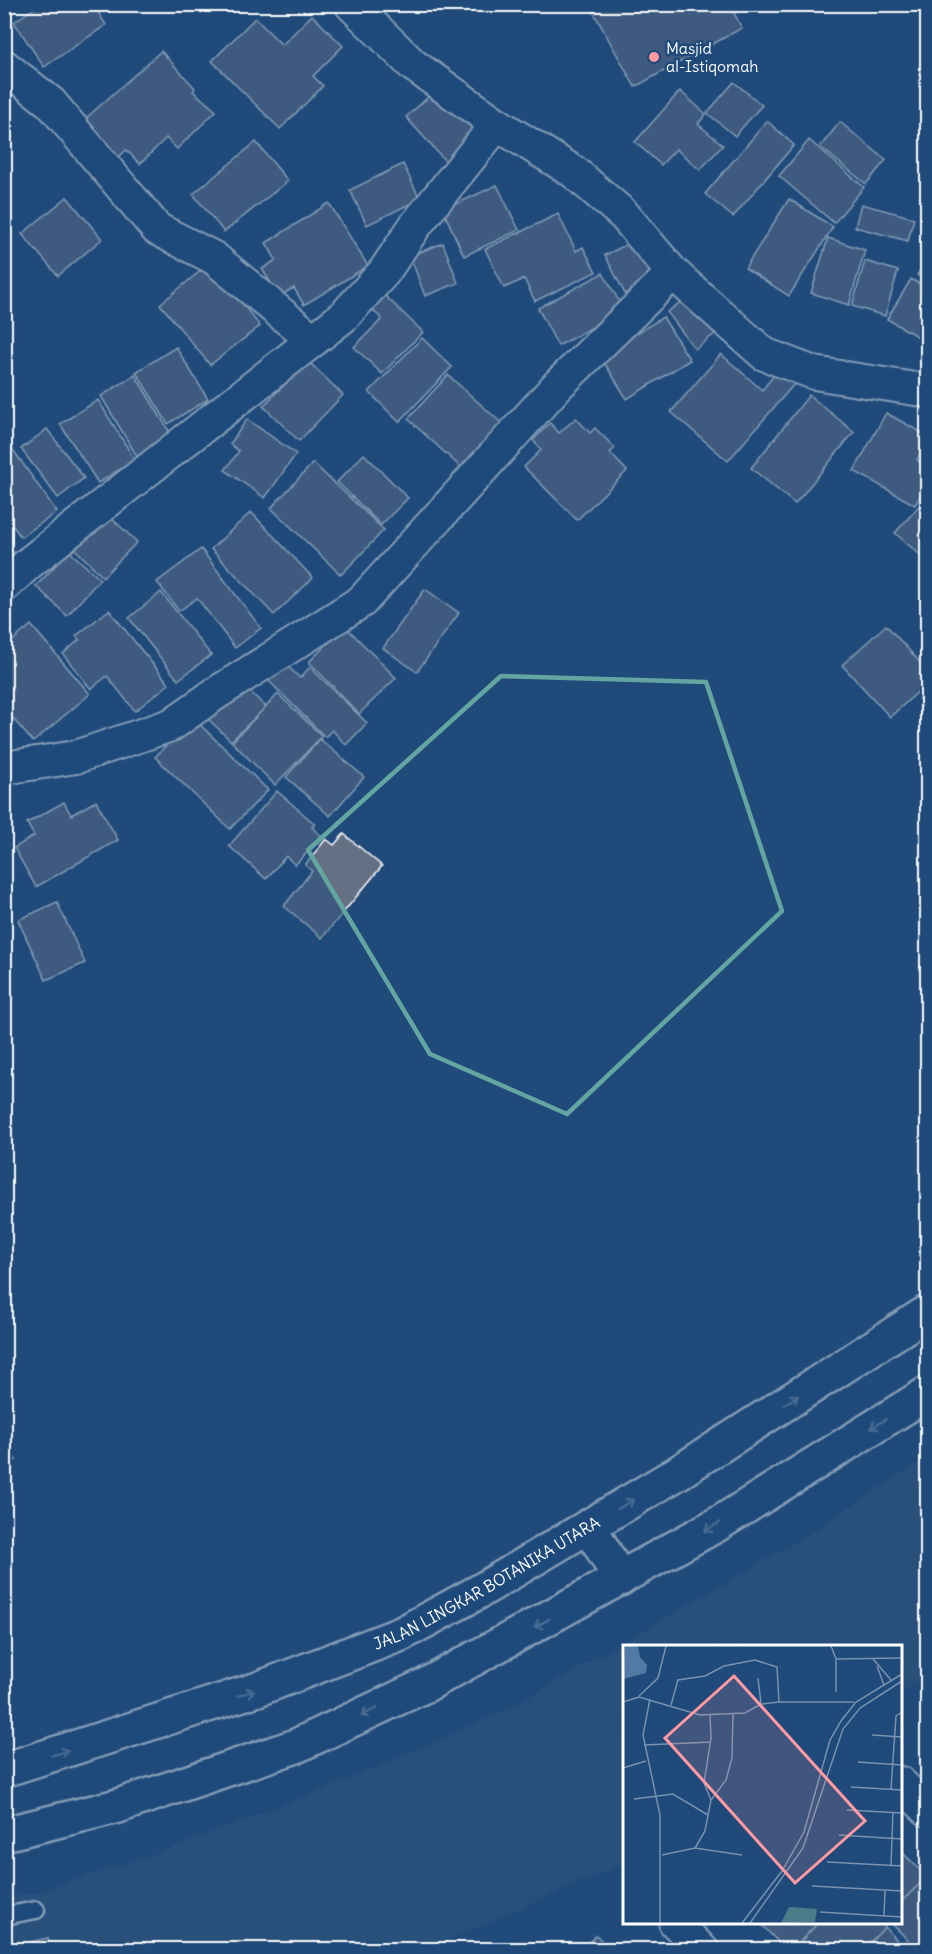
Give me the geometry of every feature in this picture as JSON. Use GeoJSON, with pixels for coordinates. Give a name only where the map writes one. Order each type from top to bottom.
{"type":"FeatureCollection","features":[{"type":"Feature","properties":{"kind":"street"},"geometry":{"type":"LineString","coordinates":[[351,4],[413,65],[497,124],[574,172],[624,215],[673,273],[764,354],[814,373],[927,392]]}},
{"type":"Feature","properties":{"kind":"street"},"geometry":{"type":"LineString","coordinates":[[4,66],[51,103],[157,228],[214,258],[313,340]]}},
{"type":"Feature","properties":{"kind":"street"},"geometry":{"type":"LineString","coordinates":[[4,586],[29,562],[344,316],[384,272],[421,218],[497,124]]}},
{"type":"Feature","properties":{"kind":"street"},"geometry":{"type":"LineString","coordinates":[[4,768],[76,757],[171,725],[215,694],[362,601],[558,385],[673,273]]}},
{"type":"Feature","properties":{"kind":"street","name":"JALAN LINGKAR BOTANIKA UTARA"},"geometry":{"type":"LineString","coordinates":[[4,1770],[258,1689],[401,1634],[480,1591],[676,1474],[927,1312]]}},
{"type":"Feature","properties":{"kind":"street"},"geometry":{"type":"LineString","coordinates":[[4,1834],[118,1806],[296,1746],[428,1684],[718,1524],[927,1393]]}},
{"type":"Feature","properties":{"kind":"street"},"geometry":{"type":"LineString","coordinates":[[589,1526],[620,1579]]}},
{"type":"Feature","properties":{"kind":"street"},"geometry":{"type":"LineString","coordinates":[[902,1785],[927,1810]]}},
{"type":"Feature","properties":{"kind":"street"},"geometry":{"type":"LineString","coordinates":[[676,1924],[702,1950]]}},
{"type":"Feature","properties":{"kind":"lane"},"geometry":{"type":"LineString","coordinates":[[4,1917],[36,1910]]}},
{"type":"Feature","properties":{"kind":"highlighted area"},"geometry":{"type":"Polygon","coordinates":[[[501,676],[706,682],[782,911],[567,1114],[430,1054],[308,850],[501,676]]]}},
{"type":"Feature","properties":{"kind":"shaded area"},"geometry":{"type":"Polygon","coordinates":[[[927,1457],[927,1676],[902,1692],[902,1645],[623,1645],[623,1863],[429,1949],[5,1950],[5,1897],[38,1892],[163,1851],[348,1779],[504,1711],[792,1544],[927,1457]]]}},
{"type":"Feature","properties":{"kind":"building"},"geometry":{"type":"Polygon","coordinates":[[[40,4],[93,4],[106,25],[44,67],[14,22],[40,4]]]}},
{"type":"Feature","properties":{"kind":"building","name":"Masjid al-Istiqomah"},"geometry":{"type":"Polygon","coordinates":[[[589,4],[729,4],[742,28],[635,87],[589,4]]]}},
{"type":"Feature","properties":{"kind":"building"},"geometry":{"type":"Polygon","coordinates":[[[312,15],[343,46],[313,76],[323,86],[280,129],[212,61],[255,18],[282,45],[312,15]]]}},
{"type":"Feature","properties":{"kind":"building"},"geometry":{"type":"Polygon","coordinates":[[[161,51],[195,88],[193,91],[216,111],[177,149],[166,138],[140,164],[126,150],[110,166],[75,128],[161,51]]]}},
{"type":"Feature","properties":{"kind":"building"},"geometry":{"type":"Polygon","coordinates":[[[734,82],[762,105],[735,136],[707,113],[734,82]]]}},
{"type":"Feature","properties":{"kind":"building"},"geometry":{"type":"Polygon","coordinates":[[[436,90],[478,135],[447,163],[406,117],[436,90]]]}},
{"type":"Feature","properties":{"kind":"building"},"geometry":{"type":"Polygon","coordinates":[[[680,91],[706,114],[698,124],[723,145],[700,170],[676,149],[661,165],[635,142],[680,91]]]}},
{"type":"Feature","properties":{"kind":"building"},"geometry":{"type":"Polygon","coordinates":[[[767,121],[794,145],[733,217],[705,194],[767,121]]]}},
{"type":"Feature","properties":{"kind":"building"},"geometry":{"type":"Polygon","coordinates":[[[840,122],[886,160],[866,184],[820,147],[840,122]]]}},
{"type":"Feature","properties":{"kind":"building"},"geometry":{"type":"Polygon","coordinates":[[[809,140],[864,187],[834,223],[779,176],[809,140]]]}},
{"type":"Feature","properties":{"kind":"building"},"geometry":{"type":"Polygon","coordinates":[[[256,142],[288,181],[224,232],[193,194],[256,142]]]}},
{"type":"Feature","properties":{"kind":"building"},"geometry":{"type":"Polygon","coordinates":[[[403,164],[420,199],[367,225],[350,190],[403,164]]]}},
{"type":"Feature","properties":{"kind":"building"},"geometry":{"type":"Polygon","coordinates":[[[497,185],[519,230],[464,256],[443,210],[497,185]]]}},
{"type":"Feature","properties":{"kind":"building"},"geometry":{"type":"Polygon","coordinates":[[[67,197],[102,239],[58,276],[22,234],[67,197]]]}},
{"type":"Feature","properties":{"kind":"building"},"geometry":{"type":"Polygon","coordinates":[[[789,199],[833,227],[789,296],[745,268],[789,199]]]}},
{"type":"Feature","properties":{"kind":"building"},"geometry":{"type":"Polygon","coordinates":[[[329,203],[368,266],[304,305],[294,288],[279,296],[262,269],[276,260],[266,243],[329,203]]]}},
{"type":"Feature","properties":{"kind":"building"},"geometry":{"type":"Polygon","coordinates":[[[861,204],[914,218],[908,241],[855,227],[861,204]]]}},
{"type":"Feature","properties":{"kind":"building"},"geometry":{"type":"Polygon","coordinates":[[[558,214],[576,251],[583,247],[596,272],[535,301],[524,279],[504,288],[485,249],[558,214]]]}},
{"type":"Feature","properties":{"kind":"building"},"geometry":{"type":"Polygon","coordinates":[[[828,238],[865,250],[849,305],[811,293],[828,238]]]}},
{"type":"Feature","properties":{"kind":"building"},"geometry":{"type":"Polygon","coordinates":[[[634,241],[654,280],[625,294],[605,255],[634,241]]]}},
{"type":"Feature","properties":{"kind":"building"},"geometry":{"type":"Polygon","coordinates":[[[443,243],[458,283],[425,296],[410,256],[443,243]]]}},
{"type":"Feature","properties":{"kind":"building"},"geometry":{"type":"Polygon","coordinates":[[[928,259],[928,281],[917,275],[928,259]]]}},
{"type":"Feature","properties":{"kind":"building"},"geometry":{"type":"Polygon","coordinates":[[[865,261],[898,271],[885,316],[852,306],[865,261]]]}},
{"type":"Feature","properties":{"kind":"building"},"geometry":{"type":"Polygon","coordinates":[[[210,263],[260,326],[210,365],[160,304],[210,263]]]}},
{"type":"Feature","properties":{"kind":"building"},"geometry":{"type":"Polygon","coordinates":[[[603,273],[624,310],[558,346],[538,308],[603,273]]]}},
{"type":"Feature","properties":{"kind":"building"},"geometry":{"type":"Polygon","coordinates":[[[911,279],[928,289],[928,325],[920,338],[887,319],[911,279]]]}},
{"type":"Feature","properties":{"kind":"building"},"geometry":{"type":"Polygon","coordinates":[[[380,291],[423,332],[382,374],[354,347],[382,319],[367,305],[380,291]]]}},
{"type":"Feature","properties":{"kind":"building"},"geometry":{"type":"Polygon","coordinates":[[[693,293],[720,330],[695,349],[667,312],[693,293]]]}},
{"type":"Feature","properties":{"kind":"building"},"geometry":{"type":"Polygon","coordinates":[[[663,317],[690,360],[627,399],[600,356],[663,317]]]}},
{"type":"Feature","properties":{"kind":"building"},"geometry":{"type":"Polygon","coordinates":[[[422,338],[452,367],[399,422],[369,392],[422,338]]]}},
{"type":"Feature","properties":{"kind":"building"},"geometry":{"type":"Polygon","coordinates":[[[176,347],[208,399],[168,424],[136,372],[176,347]]]}},
{"type":"Feature","properties":{"kind":"building"},"geometry":{"type":"Polygon","coordinates":[[[721,354],[762,390],[779,369],[795,383],[728,461],[671,412],[721,354]]]}},
{"type":"Feature","properties":{"kind":"building"},"geometry":{"type":"Polygon","coordinates":[[[308,361],[343,395],[299,441],[263,406],[308,361]]]}},
{"type":"Feature","properties":{"kind":"building"},"geometry":{"type":"Polygon","coordinates":[[[135,375],[177,444],[142,465],[101,396],[135,375]]]}},
{"type":"Feature","properties":{"kind":"building"},"geometry":{"type":"Polygon","coordinates":[[[448,375],[508,429],[467,473],[408,419],[448,375]]]}},
{"type":"Feature","properties":{"kind":"building"},"geometry":{"type":"Polygon","coordinates":[[[809,395],[854,432],[795,504],[751,468],[809,395]]]}},
{"type":"Feature","properties":{"kind":"building"},"geometry":{"type":"Polygon","coordinates":[[[98,400],[135,460],[98,483],[60,424],[98,400]]]}},
{"type":"Feature","properties":{"kind":"building"},"geometry":{"type":"Polygon","coordinates":[[[886,413],[928,436],[917,460],[928,466],[928,483],[915,505],[854,471],[886,413]]]}},
{"type":"Feature","properties":{"kind":"building"},"geometry":{"type":"Polygon","coordinates":[[[576,418],[590,433],[595,428],[615,448],[610,453],[627,471],[577,520],[524,467],[541,450],[533,440],[550,423],[559,433],[576,418]]]}},
{"type":"Feature","properties":{"kind":"building"},"geometry":{"type":"Polygon","coordinates":[[[247,419],[296,454],[265,498],[225,470],[239,451],[230,444],[247,419]]]}},
{"type":"Feature","properties":{"kind":"building"},"geometry":{"type":"Polygon","coordinates":[[[47,429],[84,478],[58,498],[21,449],[47,429]]]}},
{"type":"Feature","properties":{"kind":"building"},"geometry":{"type":"Polygon","coordinates":[[[4,437],[57,512],[21,537],[4,514],[4,437]]]}},
{"type":"Feature","properties":{"kind":"building"},"geometry":{"type":"Polygon","coordinates":[[[364,454],[408,498],[381,525],[337,482],[364,454]]]}},
{"type":"Feature","properties":{"kind":"building"},"geometry":{"type":"Polygon","coordinates":[[[313,463],[384,530],[341,575],[271,508],[313,463]]]}},
{"type":"Feature","properties":{"kind":"building"},"geometry":{"type":"Polygon","coordinates":[[[928,496],[928,546],[920,555],[895,533],[928,496]]]}},
{"type":"Feature","properties":{"kind":"building"},"geometry":{"type":"Polygon","coordinates":[[[251,512],[313,578],[274,615],[211,549],[251,512]]]}},
{"type":"Feature","properties":{"kind":"building"},"geometry":{"type":"Polygon","coordinates":[[[107,514],[137,542],[103,577],[74,548],[107,514]]]}},
{"type":"Feature","properties":{"kind":"building"},"geometry":{"type":"Polygon","coordinates":[[[4,541],[17,557],[4,566],[4,541]]]}},
{"type":"Feature","properties":{"kind":"building"},"geometry":{"type":"Polygon","coordinates":[[[201,549],[261,628],[235,648],[197,598],[179,611],[157,582],[201,549]]]}},
{"type":"Feature","properties":{"kind":"building"},"geometry":{"type":"Polygon","coordinates":[[[69,551],[100,579],[67,616],[36,586],[69,551]]]}},
{"type":"Feature","properties":{"kind":"building"},"geometry":{"type":"Polygon","coordinates":[[[425,589],[459,613],[417,672],[383,648],[425,589]]]}},
{"type":"Feature","properties":{"kind":"building"},"geometry":{"type":"Polygon","coordinates":[[[161,592],[211,655],[178,680],[129,618],[161,592]]]}},
{"type":"Feature","properties":{"kind":"building"},"geometry":{"type":"Polygon","coordinates":[[[109,610],[169,684],[135,711],[107,676],[91,689],[63,654],[79,640],[76,636],[109,610]]]}},
{"type":"Feature","properties":{"kind":"building"},"geometry":{"type":"Polygon","coordinates":[[[31,625],[90,694],[33,742],[4,708],[4,648],[31,625]]]}},
{"type":"Feature","properties":{"kind":"building"},"geometry":{"type":"Polygon","coordinates":[[[886,625],[928,671],[928,683],[890,717],[842,665],[886,625]]]}},
{"type":"Feature","properties":{"kind":"building"},"geometry":{"type":"Polygon","coordinates":[[[345,626],[396,678],[359,714],[309,662],[345,626]]]}},
{"type":"Feature","properties":{"kind":"building"},"geometry":{"type":"Polygon","coordinates":[[[284,663],[300,678],[310,667],[367,723],[346,745],[332,730],[325,737],[267,679],[284,663]]]}},
{"type":"Feature","properties":{"kind":"building"},"geometry":{"type":"Polygon","coordinates":[[[238,680],[266,707],[231,741],[203,714],[238,680]]]}},
{"type":"Feature","properties":{"kind":"building"},"geometry":{"type":"Polygon","coordinates":[[[278,694],[322,736],[275,785],[232,742],[278,694]]]}},
{"type":"Feature","properties":{"kind":"building"},"geometry":{"type":"Polygon","coordinates":[[[193,718],[268,790],[230,829],[155,757],[193,718]]]}},
{"type":"Feature","properties":{"kind":"building"},"geometry":{"type":"Polygon","coordinates":[[[320,739],[364,777],[330,816],[286,777],[320,739]]]}},
{"type":"Feature","properties":{"kind":"building"},"geometry":{"type":"Polygon","coordinates":[[[277,791],[315,824],[312,827],[322,837],[295,865],[286,856],[266,879],[229,846],[277,791]]]}},
{"type":"Feature","properties":{"kind":"building"},"geometry":{"type":"Polygon","coordinates":[[[96,801],[118,840],[36,887],[14,848],[34,836],[27,823],[64,802],[71,815],[96,801]]]}},
{"type":"Feature","properties":{"kind":"building"},"geometry":{"type":"Polygon","coordinates":[[[344,834],[382,866],[322,938],[284,906],[312,871],[305,865],[326,839],[334,845],[344,834]]]}},
{"type":"Feature","properties":{"kind":"building"},"geometry":{"type":"Polygon","coordinates":[[[57,902],[85,963],[46,980],[18,920],[57,902]]]}},
{"type":"Feature","properties":{"kind":"building"},"geometry":{"type":"Polygon","coordinates":[[[4,1445],[16,1460],[4,1469],[4,1445]]]}},
{"type":"Feature","properties":{"kind":"building"},"geometry":{"type":"Polygon","coordinates":[[[902,1852],[927,1877],[902,1901],[902,1852]]]}},
{"type":"Feature","properties":{"kind":"building"},"geometry":{"type":"Polygon","coordinates":[[[927,1877],[928,1939],[917,1949],[892,1924],[902,1924],[902,1901],[927,1877]]]}},
{"type":"Feature","properties":{"kind":"building"},"geometry":{"type":"Polygon","coordinates":[[[761,1924],[817,1924],[792,1950],[786,1950],[761,1924]]]}},
{"type":"Feature","properties":{"kind":"building"},"geometry":{"type":"Polygon","coordinates":[[[817,1924],[881,1924],[885,1927],[863,1950],[792,1950],[817,1924]]]}},
{"type":"Feature","properties":{"kind":"building"},"geometry":{"type":"Polygon","coordinates":[[[885,1927],[906,1950],[863,1950],[885,1927]]]}},
{"type":"Feature","properties":{"kind":"building"},"geometry":{"type":"Polygon","coordinates":[[[596,1935],[611,1950],[581,1950],[596,1935]]]}},
{"type":"Feature","properties":{"kind":"building"},"geometry":{"type":"Polygon","coordinates":[[[48,1938],[50,1950],[4,1950],[4,1948],[48,1938]]]}},
{"type":"Feature","properties":{"kind":"place","name":"Masjid al-Istiqomah"},"geometry":{"type":"Point","coordinates":[654,57]}}]}
